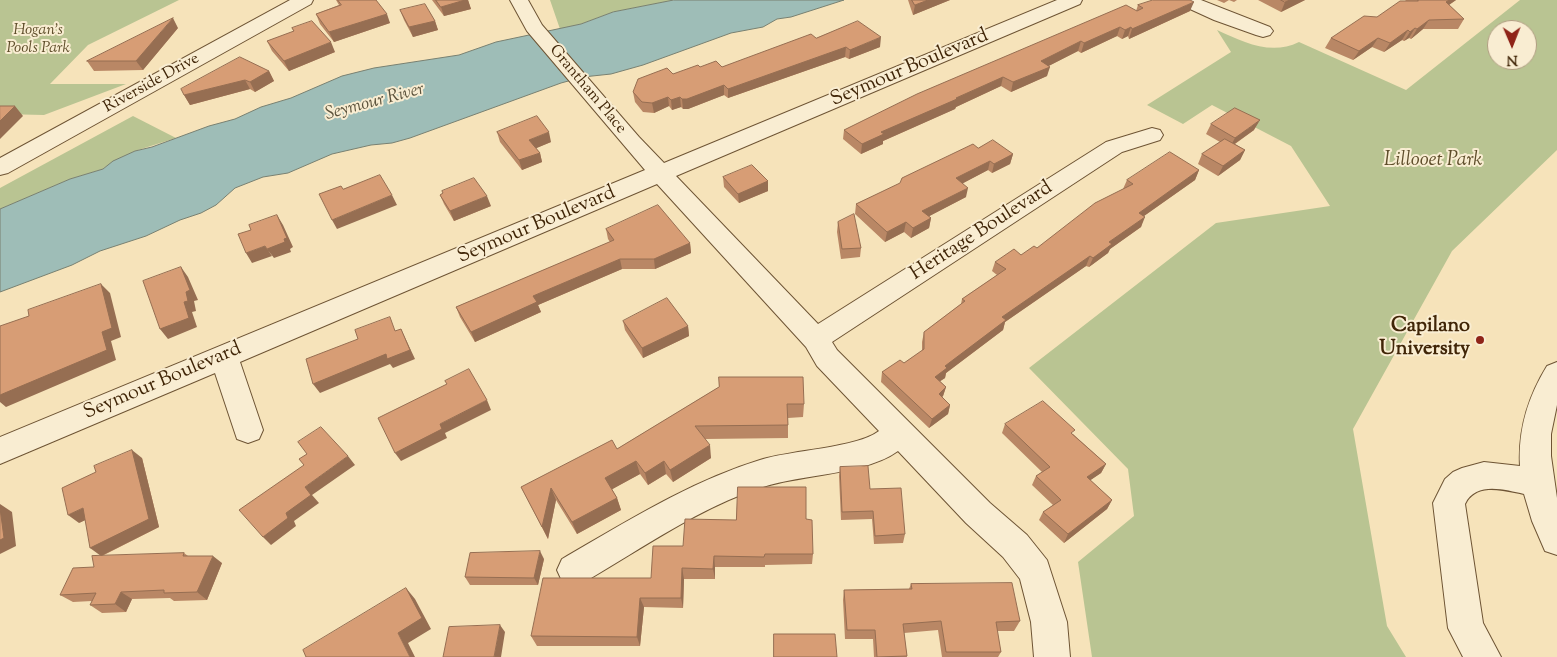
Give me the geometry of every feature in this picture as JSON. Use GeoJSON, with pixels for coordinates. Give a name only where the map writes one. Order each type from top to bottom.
{"type":"FeatureCollection","features":[{"type":"Feature","properties":{"kind":"street","name":"Riverside Drive"},"geometry":{"type":"LineString","coordinates":[[0,168],[304,0]]}},
{"type":"Feature","properties":{"kind":"street","name":"Grantham Place"},"geometry":{"type":"LineString","coordinates":[[519,0],[534,27],[631,142],[662,174]]}},
{"type":"Feature","properties":{"kind":"street","name":"Seymour Boulevard"},"geometry":{"type":"LineString","coordinates":[[0,452],[224,356],[662,174],[1073,0]]}},
{"type":"Feature","properties":{"kind":"street"},"geometry":{"type":"LineString","coordinates":[[1186,0],[1221,16],[1263,31]]}},
{"type":"Feature","properties":{"kind":"street","name":"Heritage Boulevard"},"geometry":{"type":"LineString","coordinates":[[816,340],[1114,147],[1152,135]]}},
{"type":"Feature","properties":{"kind":"street"},"geometry":{"type":"LineString","coordinates":[[662,174],[816,340],[827,358],[978,513],[1015,546],[1035,571],[1048,622],[1052,657]]}},
{"type":"Feature","properties":{"kind":"street"},"geometry":{"type":"LineString","coordinates":[[224,356],[248,430]]}},
{"type":"Feature","properties":{"kind":"street"},"geometry":{"type":"LineString","coordinates":[[1552,382],[1536,433],[1538,483],[1551,529],[1557,540]]}},
{"type":"Feature","properties":{"kind":"street"},"geometry":{"type":"LineString","coordinates":[[574,570],[708,494],[762,473],[866,452],[885,444],[900,432]]}},
{"type":"Feature","properties":{"kind":"street"},"geometry":{"type":"LineString","coordinates":[[1483,657],[1466,628],[1449,503],[1457,488],[1469,479],[1482,475],[1538,483]]}},
{"type":"Feature","properties":{"kind":"green space","name":"Hogan's Pools Park"},"geometry":{"type":"Polygon","coordinates":[[[0,0],[179,0],[88,45],[50,84],[126,84],[44,115],[0,114],[0,0]]]}},
{"type":"Feature","properties":{"kind":"green space"},"geometry":{"type":"Polygon","coordinates":[[[550,0],[674,0],[613,12],[581,24],[560,29],[550,0]]]}},
{"type":"Feature","properties":{"kind":"green space","name":"Lillooet Park"},"geometry":{"type":"Polygon","coordinates":[[[1520,0],[1557,0],[1557,150],[1452,251],[1353,429],[1387,626],[1406,657],[1092,657],[1078,562],[1134,516],[1128,469],[1029,368],[1216,223],[1330,206],[1291,146],[1212,105],[1183,124],[1147,105],[1231,52],[1217,30],[1247,43],[1268,48],[1289,46],[1299,42],[1406,90],[1487,26],[1487,70],[1537,70],[1537,20],[1495,20],[1520,0]]]}},
{"type":"Feature","properties":{"kind":"green space"},"geometry":{"type":"Polygon","coordinates":[[[133,116],[176,138],[135,151],[114,161],[103,169],[70,179],[0,209],[0,188],[133,116]]]}},
{"type":"Feature","properties":{"kind":"water","name":"Seymour River"},"geometry":{"type":"Polygon","coordinates":[[[674,0],[844,0],[791,17],[777,19],[763,27],[731,33],[643,65],[611,74],[583,77],[561,83],[410,138],[332,154],[288,173],[263,177],[235,188],[216,205],[201,213],[180,220],[146,236],[100,251],[72,265],[0,292],[0,209],[70,179],[103,169],[113,161],[135,151],[235,119],[342,76],[374,68],[459,55],[496,42],[581,24],[613,12],[674,0]]]}},
{"type":"Feature","properties":{"kind":"building"},"geometry":{"type":"Polygon","coordinates":[[[338,0],[376,0],[387,14],[329,32],[316,14],[341,5],[338,0]]]}},
{"type":"Feature","properties":{"kind":"building"},"geometry":{"type":"Polygon","coordinates":[[[436,0],[465,0],[441,7],[436,0]]]}},
{"type":"Feature","properties":{"kind":"building"},"geometry":{"type":"Polygon","coordinates":[[[912,0],[928,0],[915,5],[912,0]]]}},
{"type":"Feature","properties":{"kind":"building"},"geometry":{"type":"Polygon","coordinates":[[[1153,0],[1190,0],[1194,2],[1132,29],[1131,27],[1125,30],[1120,27],[1084,43],[1081,41],[1041,61],[1050,67],[1013,82],[1003,77],[881,132],[884,134],[862,144],[844,130],[917,94],[1126,5],[1137,11],[1143,8],[1138,5],[1153,0]]]}},
{"type":"Feature","properties":{"kind":"building"},"geometry":{"type":"Polygon","coordinates":[[[1449,0],[1446,2],[1464,19],[1429,20],[1417,29],[1415,28],[1410,32],[1408,30],[1390,43],[1378,38],[1359,51],[1331,38],[1364,16],[1377,17],[1400,1],[1449,0]]]}},
{"type":"Feature","properties":{"kind":"building"},"geometry":{"type":"Polygon","coordinates":[[[425,4],[435,21],[409,27],[400,10],[425,4]]]}},
{"type":"Feature","properties":{"kind":"building"},"geometry":{"type":"Polygon","coordinates":[[[173,18],[136,61],[87,61],[173,18]]]}},
{"type":"Feature","properties":{"kind":"building"},"geometry":{"type":"Polygon","coordinates":[[[312,21],[331,42],[284,61],[267,41],[294,31],[292,28],[312,21]]]}},
{"type":"Feature","properties":{"kind":"building"},"geometry":{"type":"Polygon","coordinates":[[[858,21],[881,37],[850,50],[846,47],[728,89],[724,85],[687,99],[680,97],[671,100],[668,97],[652,103],[642,102],[633,92],[638,79],[667,68],[673,74],[716,61],[722,67],[811,34],[816,38],[858,21]]]}},
{"type":"Feature","properties":{"kind":"building"},"geometry":{"type":"Polygon","coordinates":[[[240,57],[269,71],[250,82],[245,80],[184,95],[181,89],[240,57]]]}},
{"type":"Feature","properties":{"kind":"building"},"geometry":{"type":"Polygon","coordinates":[[[0,106],[15,106],[0,121],[0,106]]]}},
{"type":"Feature","properties":{"kind":"building"},"geometry":{"type":"Polygon","coordinates":[[[1235,108],[1260,120],[1235,138],[1211,124],[1235,108]]]}},
{"type":"Feature","properties":{"kind":"building"},"geometry":{"type":"Polygon","coordinates":[[[537,116],[549,132],[529,140],[540,153],[519,160],[497,132],[537,116]]]}},
{"type":"Feature","properties":{"kind":"building"},"geometry":{"type":"Polygon","coordinates":[[[1225,139],[1245,150],[1223,166],[1202,154],[1225,139]]]}},
{"type":"Feature","properties":{"kind":"building"},"geometry":{"type":"Polygon","coordinates":[[[993,140],[1013,154],[994,164],[990,161],[956,178],[968,188],[922,211],[931,218],[913,228],[906,222],[887,232],[856,204],[900,183],[902,178],[973,144],[978,148],[993,140]]]}},
{"type":"Feature","properties":{"kind":"building"},"geometry":{"type":"Polygon","coordinates":[[[1170,152],[1199,170],[1139,213],[1145,217],[1109,242],[1112,244],[1093,258],[1090,256],[1002,317],[1006,320],[945,366],[947,368],[935,377],[946,387],[939,394],[950,405],[932,419],[882,372],[900,360],[904,363],[924,349],[924,332],[965,301],[962,299],[1006,269],[995,262],[1014,249],[1021,255],[1034,246],[1037,248],[1095,203],[1133,184],[1127,180],[1170,152]]]}},
{"type":"Feature","properties":{"kind":"building"},"geometry":{"type":"Polygon","coordinates":[[[752,165],[768,181],[738,194],[723,177],[752,165]]]}},
{"type":"Feature","properties":{"kind":"building"},"geometry":{"type":"Polygon","coordinates":[[[380,175],[392,195],[332,220],[319,194],[341,186],[343,189],[380,175]]]}},
{"type":"Feature","properties":{"kind":"building"},"geometry":{"type":"Polygon","coordinates":[[[474,178],[487,196],[450,211],[440,195],[443,193],[442,191],[474,178]]]}},
{"type":"Feature","properties":{"kind":"building"},"geometry":{"type":"Polygon","coordinates":[[[658,205],[690,243],[654,259],[620,259],[533,296],[537,302],[471,332],[456,307],[614,240],[606,229],[658,205]]]}},
{"type":"Feature","properties":{"kind":"building"},"geometry":{"type":"Polygon","coordinates":[[[854,214],[861,248],[842,249],[838,222],[854,214]]]}},
{"type":"Feature","properties":{"kind":"building"},"geometry":{"type":"Polygon","coordinates":[[[277,215],[287,238],[284,239],[285,242],[267,249],[265,246],[246,253],[238,234],[251,230],[249,225],[277,215]]]}},
{"type":"Feature","properties":{"kind":"building"},"geometry":{"type":"Polygon","coordinates":[[[181,267],[190,290],[186,292],[188,301],[184,302],[189,318],[160,329],[143,281],[181,267]]]}},
{"type":"Feature","properties":{"kind":"building"},"geometry":{"type":"Polygon","coordinates":[[[101,284],[112,328],[102,332],[107,350],[0,395],[0,326],[29,316],[28,310],[101,284]]]}},
{"type":"Feature","properties":{"kind":"building"},"geometry":{"type":"Polygon","coordinates":[[[667,298],[688,326],[642,348],[623,321],[667,298]]]}},
{"type":"Feature","properties":{"kind":"building"},"geometry":{"type":"Polygon","coordinates":[[[390,317],[395,331],[401,329],[410,350],[387,359],[386,354],[313,384],[306,359],[358,339],[355,330],[390,317]]]}},
{"type":"Feature","properties":{"kind":"building"},"geometry":{"type":"Polygon","coordinates":[[[469,369],[487,400],[440,424],[442,429],[395,453],[378,418],[447,384],[445,381],[469,369]]]}},
{"type":"Feature","properties":{"kind":"building"},"geometry":{"type":"Polygon","coordinates":[[[719,377],[803,377],[804,404],[787,404],[788,425],[695,426],[710,445],[670,470],[664,461],[645,473],[636,461],[605,478],[617,498],[572,522],[551,488],[542,527],[521,487],[612,440],[617,449],[719,387],[719,377]]]}},
{"type":"Feature","properties":{"kind":"building"},"geometry":{"type":"Polygon","coordinates":[[[1043,401],[1075,430],[1071,433],[1106,464],[1087,477],[1112,500],[1068,534],[1043,512],[1061,500],[1036,476],[1050,467],[1005,424],[1043,401]]]}},
{"type":"Feature","properties":{"kind":"building"},"geometry":{"type":"Polygon","coordinates":[[[321,427],[348,456],[305,487],[311,495],[286,513],[288,518],[263,537],[239,510],[304,465],[299,459],[307,454],[298,442],[321,427]]]}},
{"type":"Feature","properties":{"kind":"building"},"geometry":{"type":"Polygon","coordinates":[[[132,450],[149,519],[90,548],[83,508],[68,515],[62,488],[96,472],[94,466],[132,450]]]}},
{"type":"Feature","properties":{"kind":"building"},"geometry":{"type":"Polygon","coordinates":[[[868,466],[870,489],[901,488],[905,534],[875,536],[873,511],[842,512],[840,467],[868,466]]]}},
{"type":"Feature","properties":{"kind":"building"},"geometry":{"type":"Polygon","coordinates":[[[738,487],[806,487],[806,519],[812,520],[813,554],[765,554],[764,557],[714,556],[713,569],[682,568],[681,598],[640,598],[637,637],[531,636],[543,578],[651,578],[653,546],[683,546],[685,519],[736,520],[738,487]]]}},
{"type":"Feature","properties":{"kind":"building"},"geometry":{"type":"Polygon","coordinates":[[[0,508],[4,538],[0,540],[0,508]]]}},
{"type":"Feature","properties":{"kind":"building"},"geometry":{"type":"Polygon","coordinates":[[[540,551],[534,578],[465,577],[470,553],[540,551]]]}},
{"type":"Feature","properties":{"kind":"building"},"geometry":{"type":"Polygon","coordinates":[[[184,553],[183,556],[213,556],[197,592],[164,593],[164,590],[121,592],[115,604],[90,605],[96,593],[60,595],[73,568],[94,567],[92,556],[184,553]]]}},
{"type":"Feature","properties":{"kind":"building"},"geometry":{"type":"Polygon","coordinates":[[[1012,583],[1020,621],[996,622],[1001,652],[946,652],[941,621],[903,624],[907,656],[877,657],[875,630],[847,630],[844,590],[912,589],[911,584],[1012,583]]]}},
{"type":"Feature","properties":{"kind":"building"},"geometry":{"type":"Polygon","coordinates":[[[406,588],[422,618],[398,633],[410,657],[306,657],[303,650],[406,588]]]}},
{"type":"Feature","properties":{"kind":"building"},"geometry":{"type":"Polygon","coordinates":[[[500,625],[494,657],[443,657],[449,627],[500,625]]]}},
{"type":"Feature","properties":{"kind":"building"},"geometry":{"type":"Polygon","coordinates":[[[774,634],[835,634],[837,657],[774,657],[774,634]]]}},
{"type":"Feature","properties":{"kind":"place","name":"Capilano University"},"geometry":{"type":"Point","coordinates":[1480,340]}}]}
